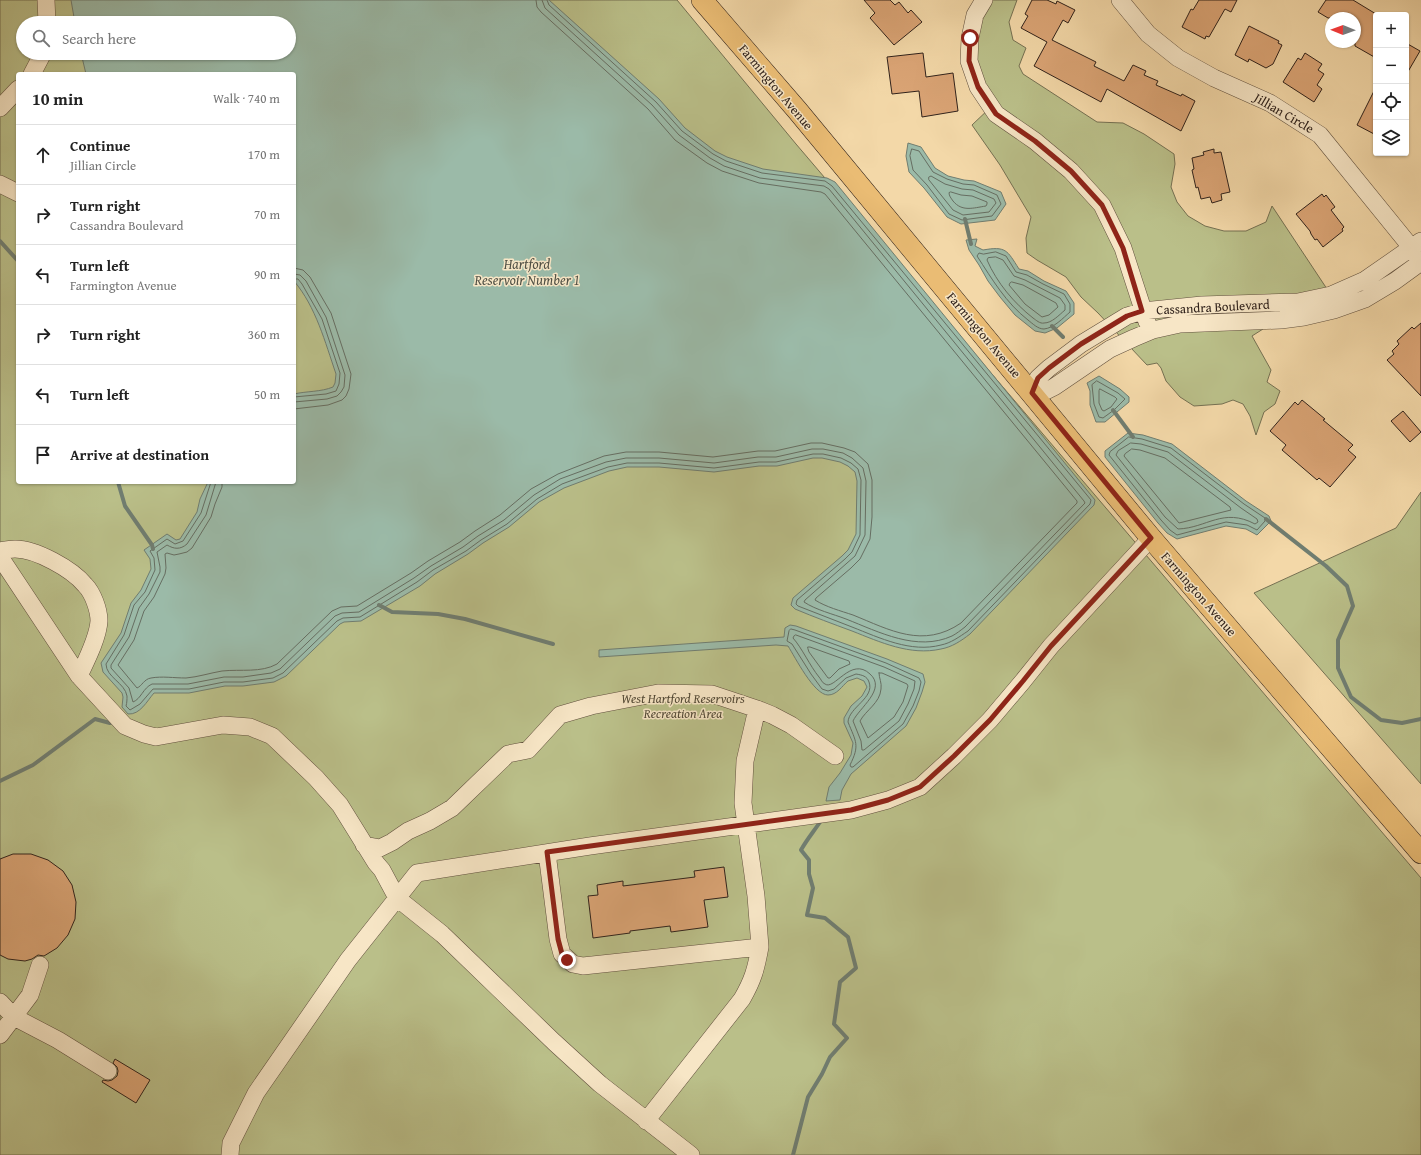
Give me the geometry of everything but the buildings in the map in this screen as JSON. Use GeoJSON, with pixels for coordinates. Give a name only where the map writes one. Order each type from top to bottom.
{"type":"FeatureCollection","features":[{"type":"Feature","properties":{"kind":"main road","name":"Farmington Avenue"},"geometry":{"type":"LineString","coordinates":[[702,0],[797,110],[1151,538],[1421,854]]}},
{"type":"Feature","properties":{"kind":"street"},"geometry":{"type":"LineString","coordinates":[[46,0],[47,16]]}},
{"type":"Feature","properties":{"kind":"street"},"geometry":{"type":"LineString","coordinates":[[984,0],[975,15],[970,38],[969,61],[978,87],[996,114],[1035,141],[1071,171],[1102,205],[1123,248],[1142,311],[1150,331]]}},
{"type":"Feature","properties":{"kind":"street","name":"Jillian Circle"},"geometry":{"type":"LineString","coordinates":[[1120,0],[1148,34],[1178,58],[1214,78],[1270,103],[1320,135],[1419,252]]}},
{"type":"Feature","properties":{"kind":"street"},"geometry":{"type":"LineString","coordinates":[[33,72],[39,60]]}},
{"type":"Feature","properties":{"kind":"street"},"geometry":{"type":"LineString","coordinates":[[0,108],[16,91]]}},
{"type":"Feature","properties":{"kind":"street"},"geometry":{"type":"LineString","coordinates":[[0,184],[16,192]]}},
{"type":"Feature","properties":{"kind":"street","name":"Cassandra Boulevard"},"geometry":{"type":"LineString","coordinates":[[1419,252],[1395,281],[1365,299],[1334,310],[1304,317],[1281,320],[1180,324],[1150,331],[1110,349],[1054,387],[1044,392],[1032,393],[1038,378],[1049,368],[1094,336],[1127,316],[1142,311],[1202,305],[1298,302],[1331,294],[1365,280],[1419,252]]}},
{"type":"Feature","properties":{"kind":"street"},"geometry":{"type":"LineString","coordinates":[[230,1155],[231,1143],[256,1092],[348,960],[417,874],[547,852],[851,810],[888,800],[920,787],[990,720],[1051,646],[1151,538]]}},
{"type":"Feature","properties":{"kind":"street"},"geometry":{"type":"LineString","coordinates":[[0,551],[16,549],[36,554],[72,572],[86,585],[95,600],[99,621],[93,646],[79,676]]}},
{"type":"Feature","properties":{"kind":"street"},"geometry":{"type":"LineString","coordinates":[[0,557],[79,676],[125,726],[156,737],[223,725],[250,727],[272,736],[316,778],[340,805],[364,845],[382,870],[397,898],[442,934],[516,1007],[600,1084],[691,1155]]}},
{"type":"Feature","properties":{"kind":"street"},"geometry":{"type":"LineString","coordinates":[[364,845],[380,848],[408,831],[430,821],[452,808],[508,754],[528,750],[560,715],[591,706],[658,693],[712,694],[757,709],[791,725],[835,756]]}},
{"type":"Feature","properties":{"kind":"street"},"geometry":{"type":"LineString","coordinates":[[646,1121],[742,999],[753,980],[756,970],[760,947],[756,896],[743,803],[745,761],[757,709]]}},
{"type":"Feature","properties":{"kind":"street"},"geometry":{"type":"LineString","coordinates":[[547,852],[558,939],[562,954],[573,964],[583,966],[760,947]]}},
{"type":"Feature","properties":{"kind":"street"},"geometry":{"type":"LineString","coordinates":[[0,1035],[30,995],[40,965]]}},
{"type":"Feature","properties":{"kind":"street"},"geometry":{"type":"LineString","coordinates":[[0,1002],[14,1017],[58,1040],[108,1071]]}},
{"type":"Feature","properties":{"kind":"green space","name":"West Hartford Reservoirs Recreation Area"},"geometry":{"type":"Polygon","coordinates":[[[0,0],[677,0],[796,144],[1421,878],[1421,1155],[0,1155],[0,0]]]}},
{"type":"Feature","properties":{"kind":"green space"},"geometry":{"type":"Polygon","coordinates":[[[984,0],[1017,0],[1009,22],[1013,40],[1026,48],[1019,66],[1023,74],[1097,122],[1123,123],[1144,134],[1174,154],[1175,164],[1171,187],[1177,202],[1188,216],[1205,226],[1224,231],[1246,231],[1266,222],[1272,206],[1331,295],[1263,304],[1263,329],[1252,336],[1271,370],[1267,382],[1280,391],[1275,404],[1264,412],[1256,435],[1250,416],[1243,404],[1233,400],[1222,404],[1194,406],[1180,397],[1166,381],[1161,368],[1157,363],[1147,365],[1081,297],[1066,277],[1027,253],[1026,238],[1031,217],[1000,165],[972,125],[991,107],[970,38],[984,0]]]}},
{"type":"Feature","properties":{"kind":"green space"},"geometry":{"type":"Polygon","coordinates":[[[1421,492],[1421,784],[1254,593],[1396,528],[1421,492]]]}},
{"type":"Feature","properties":{"kind":"water","name":"Hartford Reservoir Number 1"},"geometry":{"type":"Polygon","coordinates":[[[71,0],[549,0],[659,99],[685,128],[715,151],[727,157],[763,169],[827,178],[835,182],[1095,500],[1094,505],[970,634],[949,647],[929,651],[918,651],[895,647],[802,612],[795,609],[791,605],[793,598],[848,550],[856,534],[857,481],[855,472],[848,466],[840,462],[822,458],[813,458],[777,466],[759,466],[714,472],[659,467],[627,467],[609,471],[564,488],[539,502],[509,527],[435,574],[420,586],[361,621],[344,622],[340,624],[286,676],[274,682],[243,686],[225,686],[189,693],[154,693],[140,710],[132,714],[128,714],[122,707],[122,693],[103,672],[101,663],[121,633],[131,603],[141,590],[151,569],[150,559],[144,550],[167,534],[176,540],[180,539],[197,512],[200,499],[207,484],[296,484],[296,394],[324,390],[333,387],[336,374],[324,337],[314,313],[302,291],[296,284],[296,72],[86,72],[83,60],[296,60],[296,16],[74,16],[71,0]]]}},
{"type":"Feature","properties":{"kind":"water"},"geometry":{"type":"Polygon","coordinates":[[[908,143],[921,147],[935,168],[948,176],[974,181],[1001,192],[1006,204],[995,220],[961,224],[947,217],[909,172],[906,156],[908,143]]]}},
{"type":"Feature","properties":{"kind":"water"},"geometry":{"type":"Polygon","coordinates":[[[977,239],[975,246],[983,250],[1001,249],[1012,257],[1019,269],[1028,271],[1044,281],[1066,291],[1074,303],[1074,314],[1057,328],[1045,333],[1035,331],[1015,315],[988,281],[969,250],[966,240],[977,239]]]}},
{"type":"Feature","properties":{"kind":"water"},"geometry":{"type":"Polygon","coordinates":[[[1099,376],[1120,389],[1129,397],[1129,402],[1105,422],[1096,422],[1090,405],[1090,391],[1087,383],[1099,376]]]}},
{"type":"Feature","properties":{"kind":"water"},"geometry":{"type":"Polygon","coordinates":[[[1128,433],[1143,435],[1172,444],[1246,501],[1269,516],[1271,521],[1257,535],[1246,529],[1226,526],[1177,539],[1167,533],[1105,457],[1105,451],[1128,433]]]}},
{"type":"Feature","properties":{"kind":"water"},"geometry":{"type":"Polygon","coordinates":[[[790,625],[887,659],[923,674],[925,682],[922,692],[916,708],[906,726],[851,774],[842,790],[840,800],[826,801],[829,787],[851,755],[853,743],[844,723],[844,718],[851,706],[862,696],[867,687],[864,681],[857,678],[848,681],[834,694],[828,695],[823,693],[811,682],[788,646],[776,645],[599,657],[599,650],[784,637],[785,628],[790,625]]]}},
{"type":"Feature","properties":{"kind":"waterway"},"geometry":{"type":"LineString","coordinates":[[965,219],[971,244]]}},
{"type":"Feature","properties":{"kind":"waterway"},"geometry":{"type":"LineString","coordinates":[[0,241],[16,259]]}},
{"type":"Feature","properties":{"kind":"waterway"},"geometry":{"type":"LineString","coordinates":[[1052,326],[1063,337]]}},
{"type":"Feature","properties":{"kind":"waterway"},"geometry":{"type":"LineString","coordinates":[[1113,410],[1133,437]]}},
{"type":"Feature","properties":{"kind":"waterway"},"geometry":{"type":"LineString","coordinates":[[119,484],[125,506],[152,545],[153,549]]}},
{"type":"Feature","properties":{"kind":"waterway"},"geometry":{"type":"LineString","coordinates":[[1266,519],[1326,566],[1347,586],[1353,606],[1338,640],[1338,668],[1351,697],[1381,720],[1402,723],[1421,719]]}},
{"type":"Feature","properties":{"kind":"waterway"},"geometry":{"type":"LineString","coordinates":[[379,605],[392,612],[438,614],[465,619],[553,644]]}},
{"type":"Feature","properties":{"kind":"waterway"},"geometry":{"type":"LineString","coordinates":[[0,781],[33,765],[95,719],[110,723],[113,721]]}},
{"type":"Feature","properties":{"kind":"waterway"},"geometry":{"type":"LineString","coordinates":[[793,1155],[808,1097],[830,1057],[847,1038],[834,1024],[840,982],[856,968],[848,937],[825,918],[807,915],[813,888],[809,874],[809,860],[801,850],[822,819]]}},
{"type":"Feature","properties":{"kind":"route"},"geometry":{"type":"LineString","coordinates":[[567,960],[562,954],[558,939],[547,852],[851,810],[888,800],[920,787],[990,720],[1051,646],[1151,538],[1032,393],[1038,378],[1081,344],[1127,316],[1142,311],[1123,248],[1102,205],[1071,171],[1035,141],[996,114],[978,87],[969,61],[970,38]]}}]}
